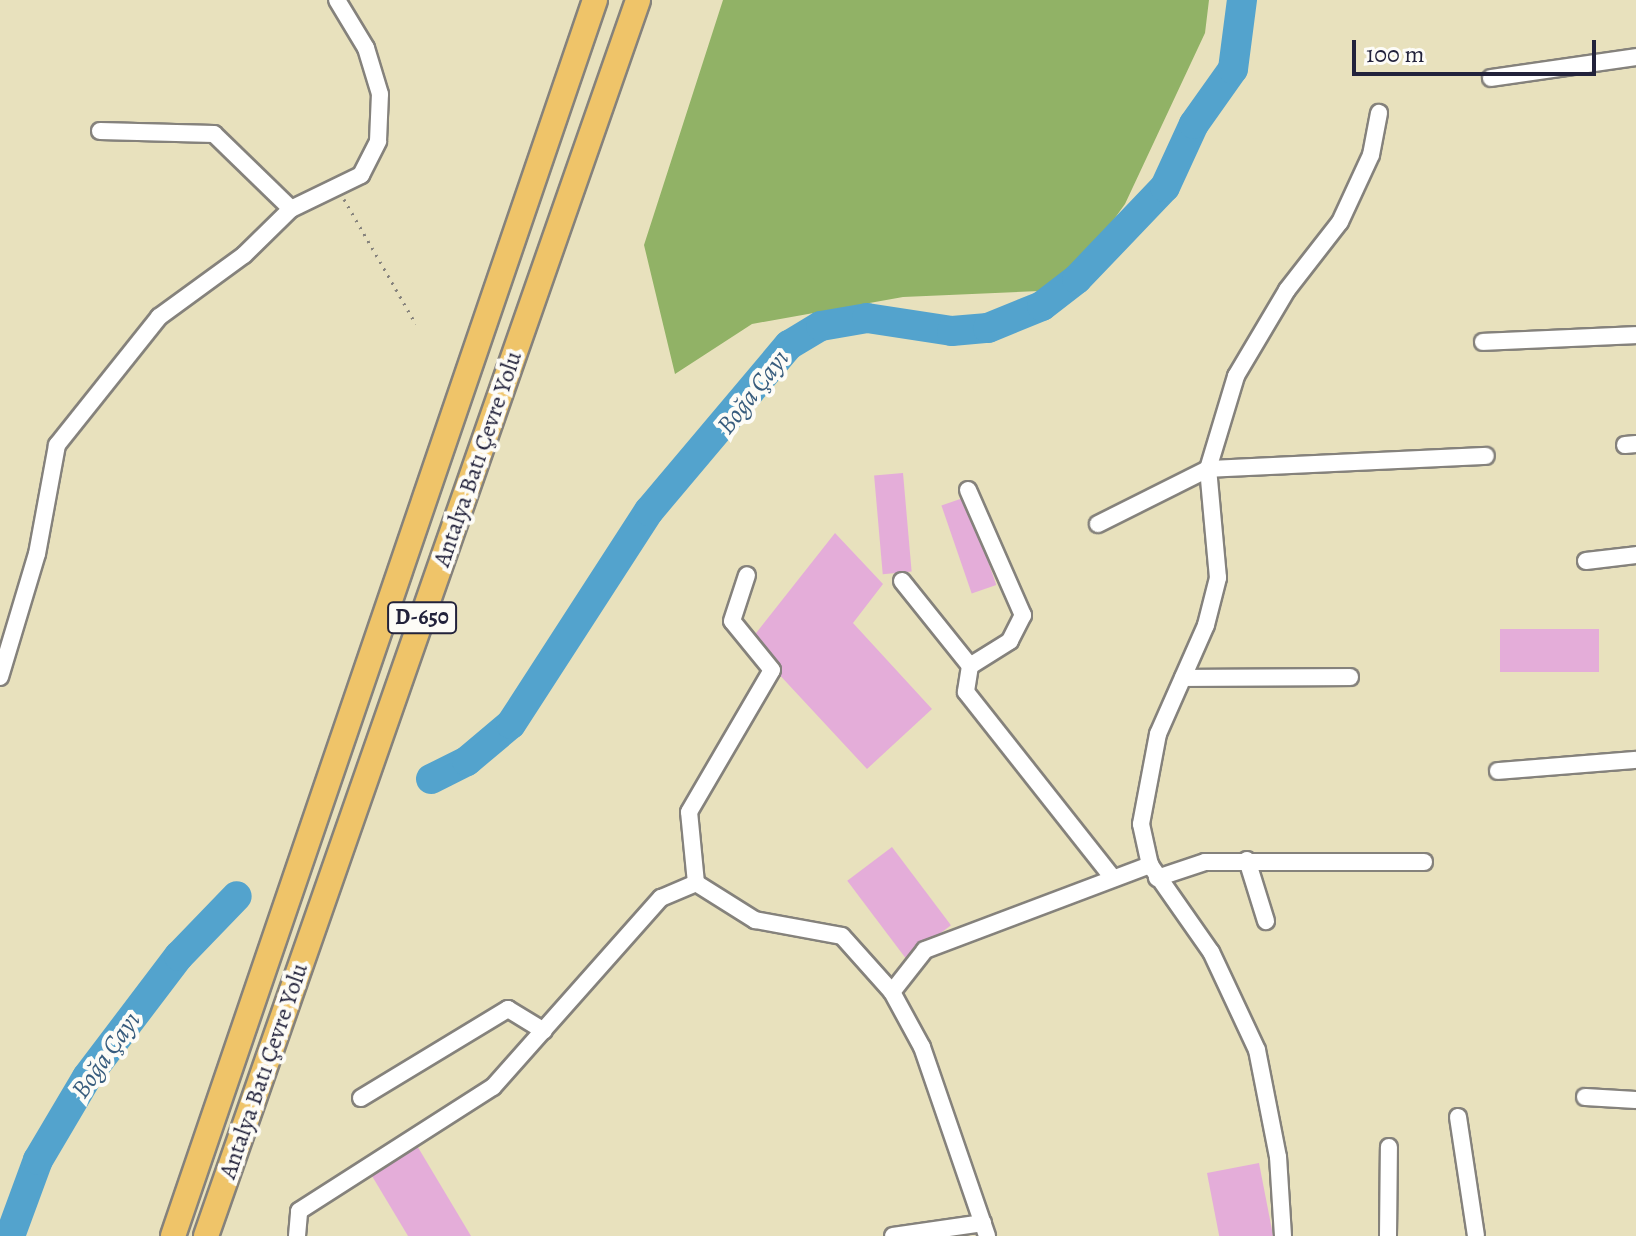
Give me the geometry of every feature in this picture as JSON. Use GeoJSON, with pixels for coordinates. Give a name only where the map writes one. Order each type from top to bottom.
{"type":"FeatureCollection","features":[{"type":"Feature","properties":{"kind":"highway","name":"Antalya Batı Çevre Yolu"},"geometry":{"type":"LineString","coordinates":[[173,1236],[595,0]]}},
{"type":"Feature","properties":{"kind":"highway","name":"Antalya Batı Çevre Yolu"},"geometry":{"type":"LineString","coordinates":[[206,1236],[638,0]]}},
{"type":"Feature","properties":{"kind":"street"},"geometry":{"type":"LineString","coordinates":[[0,677],[37,554],[57,445],[159,317],[244,255],[291,209],[340,190],[361,175],[378,141],[380,94],[366,48],[337,0]]}},
{"type":"Feature","properties":{"kind":"street"},"geometry":{"type":"LineString","coordinates":[[1491,78],[1636,57]]}},
{"type":"Feature","properties":{"kind":"street"},"geometry":{"type":"LineString","coordinates":[[1283,1236],[1278,1157],[1257,1050],[1211,952],[1153,871],[1141,824],[1158,734],[1183,678],[1218,578],[1208,469],[1236,376],[1287,290],[1340,222],[1371,155],[1379,113]]}},
{"type":"Feature","properties":{"kind":"street"},"geometry":{"type":"LineString","coordinates":[[100,131],[214,134],[291,209]]}},
{"type":"Feature","properties":{"kind":"street"},"geometry":{"type":"LineString","coordinates":[[1483,342],[1636,335]]}},
{"type":"Feature","properties":{"kind":"street"},"geometry":{"type":"LineString","coordinates":[[1098,524],[1208,469],[1486,456]]}},
{"type":"Feature","properties":{"kind":"street"},"geometry":{"type":"LineString","coordinates":[[968,490],[1023,615],[1010,641],[970,666]]}},
{"type":"Feature","properties":{"kind":"street"},"geometry":{"type":"LineString","coordinates":[[1586,561],[1636,555]]}},
{"type":"Feature","properties":{"kind":"street"},"geometry":{"type":"LineString","coordinates":[[696,883],[689,812],[772,670],[732,621],[747,575]]}},
{"type":"Feature","properties":{"kind":"street"},"geometry":{"type":"LineString","coordinates":[[902,581],[970,666],[966,692],[1113,878]]}},
{"type":"Feature","properties":{"kind":"street"},"geometry":{"type":"LineString","coordinates":[[1183,678],[1350,677]]}},
{"type":"Feature","properties":{"kind":"street"},"geometry":{"type":"LineString","coordinates":[[1498,771],[1636,760]]}},
{"type":"Feature","properties":{"kind":"street"},"geometry":{"type":"LineString","coordinates":[[1247,860],[1266,921]]}},
{"type":"Feature","properties":{"kind":"street"},"geometry":{"type":"LineString","coordinates":[[892,992],[925,950],[1113,878],[1205,862],[1424,862]]}},
{"type":"Feature","properties":{"kind":"street"},"geometry":{"type":"LineString","coordinates":[[696,883],[755,920],[842,936],[892,992],[922,1047],[985,1229],[893,1236]]}},
{"type":"Feature","properties":{"kind":"street"},"geometry":{"type":"LineString","coordinates":[[297,1236],[299,1211],[493,1087],[661,898],[696,883]]}},
{"type":"Feature","properties":{"kind":"street"},"geometry":{"type":"LineString","coordinates":[[361,1098],[508,1009],[544,1031]]}},
{"type":"Feature","properties":{"kind":"street"},"geometry":{"type":"LineString","coordinates":[[1585,1097],[1636,1100]]}},
{"type":"Feature","properties":{"kind":"street"},"geometry":{"type":"LineString","coordinates":[[1458,1117],[1476,1236]]}},
{"type":"Feature","properties":{"kind":"street"},"geometry":{"type":"LineString","coordinates":[[1388,1236],[1389,1147]]}},
{"type":"Feature","properties":{"kind":"path"},"geometry":{"type":"LineString","coordinates":[[340,190],[416,324]]}},
{"type":"Feature","properties":{"kind":"green space"},"geometry":{"type":"Polygon","coordinates":[[[723,0],[1209,0],[1205,33],[1125,204],[1063,290],[903,297],[752,324],[675,374],[644,245],[723,0]]]}},
{"type":"Feature","properties":{"kind":"building"},"geometry":{"type":"Polygon","coordinates":[[[903,473],[912,572],[883,574],[874,476],[903,473]]]}},
{"type":"Feature","properties":{"kind":"building"},"geometry":{"type":"Polygon","coordinates":[[[966,497],[996,585],[972,593],[941,505],[966,497]]]}},
{"type":"Feature","properties":{"kind":"building"},"geometry":{"type":"Polygon","coordinates":[[[835,533],[883,584],[853,623],[932,709],[867,769],[749,642],[835,533]]]}},
{"type":"Feature","properties":{"kind":"building"},"geometry":{"type":"Polygon","coordinates":[[[1500,629],[1599,629],[1599,672],[1500,672],[1500,629]]]}},
{"type":"Feature","properties":{"kind":"building"},"geometry":{"type":"Polygon","coordinates":[[[892,847],[951,925],[906,959],[847,881],[892,847]]]}},
{"type":"Feature","properties":{"kind":"building"},"geometry":{"type":"Polygon","coordinates":[[[416,1144],[471,1236],[408,1236],[369,1171],[416,1144]]]}},
{"type":"Feature","properties":{"kind":"building"},"geometry":{"type":"Polygon","coordinates":[[[1259,1163],[1273,1236],[1219,1236],[1207,1173],[1259,1163]]]}},
{"type":"Feature","properties":{"kind":"waterway","name":"Boğa Çayı"},"geometry":{"type":"LineString","coordinates":[[431,779],[467,761],[511,724],[649,511],[789,345],[821,326],[867,318],[952,331],[988,328],[1042,306],[1077,279],[1165,187],[1194,124],[1233,69],[1242,0]]}},
{"type":"Feature","properties":{"kind":"waterway","name":"Boğa Çayı"},"geometry":{"type":"LineString","coordinates":[[10,1236],[38,1160],[87,1077],[179,956],[237,896]]}}]}
